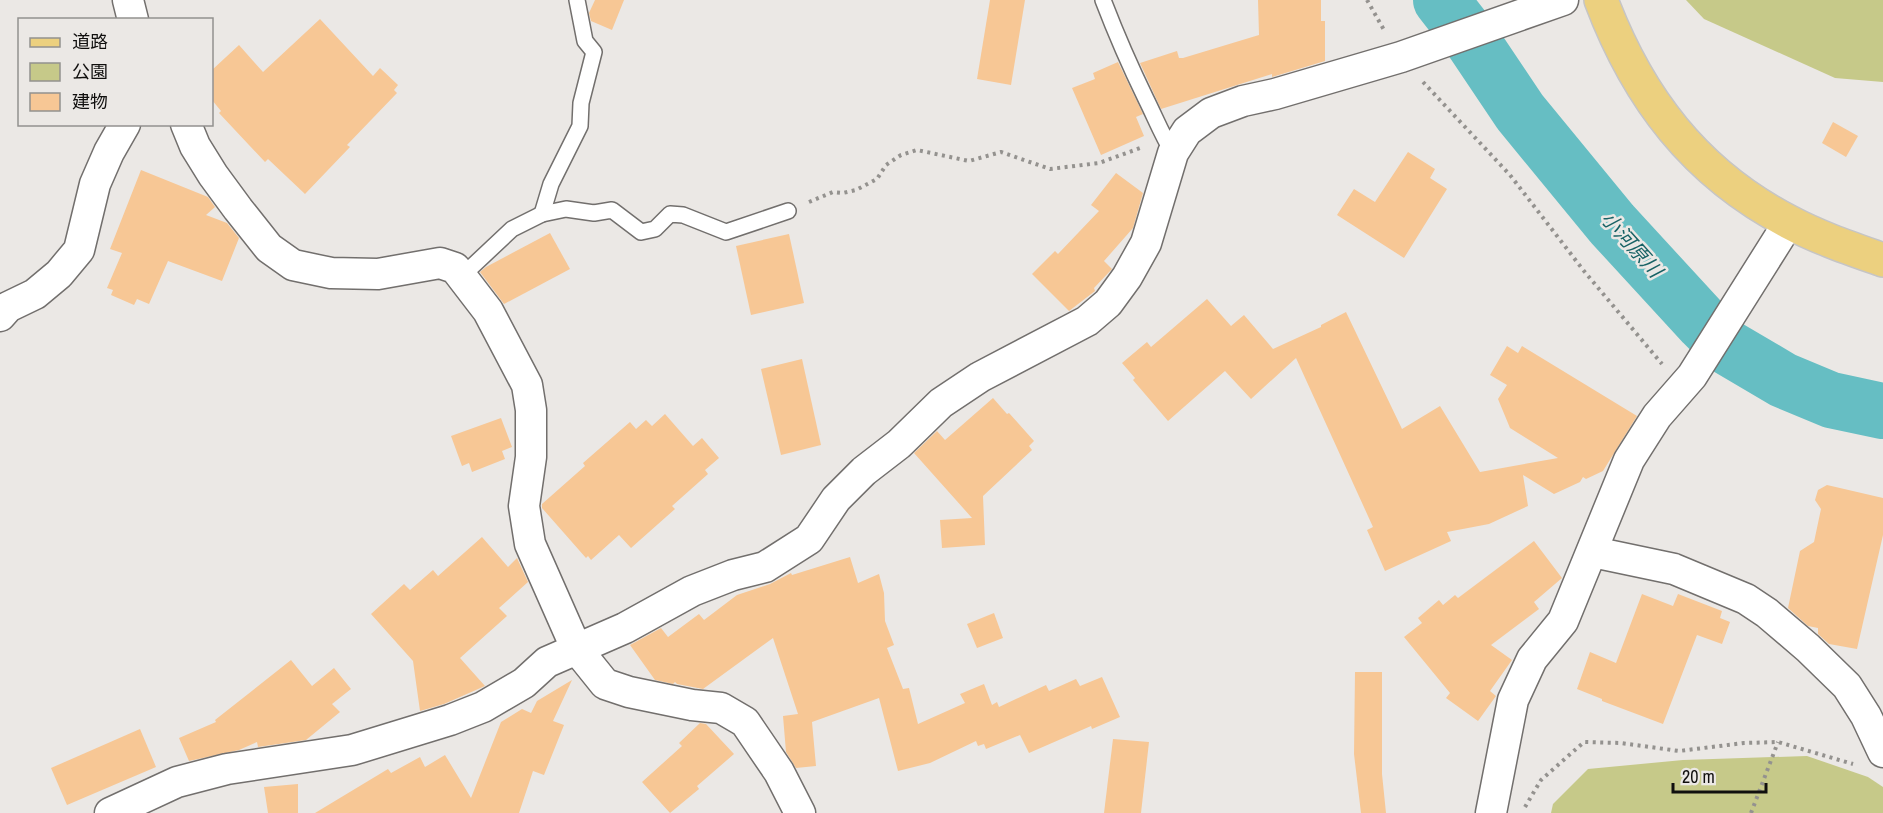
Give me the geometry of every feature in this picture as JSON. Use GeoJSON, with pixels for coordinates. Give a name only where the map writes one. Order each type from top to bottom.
{"type":"FeatureCollection","features":[{"type":"Feature","properties":{"kind":"main road"},"geometry":{"type":"LineString","coordinates":[[1601,0],[1615,36],[1638,82],[1673,129],[1707,165],[1742,193],[1789,222],[1835,243],[1883,260]]}},
{"type":"Feature","properties":{"kind":"street"},"geometry":{"type":"LineString","coordinates":[[128,0],[132,18]]}},
{"type":"Feature","properties":{"kind":"street"},"geometry":{"type":"LineString","coordinates":[[110,813],[177,782],[227,769],[352,750],[450,720],[483,707],[524,683],[547,662],[625,628],[692,591],[733,575],[765,567],[809,539],[836,499],[864,471],[899,444],[941,403],[990,372],[1087,321],[1108,303],[1127,277],[1146,243],[1168,146],[1211,113],[1243,101],[1275,94],[1401,57],[1563,0]]}},
{"type":"Feature","properties":{"kind":"street"},"geometry":{"type":"LineString","coordinates":[[0,316],[8,307],[35,294],[59,274],[79,250],[95,184],[124,126]]}},
{"type":"Feature","properties":{"kind":"street"},"geometry":{"type":"LineString","coordinates":[[187,126],[195,146],[238,209],[269,248],[292,265],[331,273],[378,273],[440,263],[455,268],[488,311],[527,385],[531,410],[531,457],[524,507],[530,544],[576,648],[605,684],[629,692],[692,705],[721,708],[745,722],[779,772],[800,813]]}},
{"type":"Feature","properties":{"kind":"street"},"geometry":{"type":"LineString","coordinates":[[1491,813],[1513,700],[1532,659],[1563,621],[1629,460],[1657,416],[1686,382],[1757,276],[1789,222]]}},
{"type":"Feature","properties":{"kind":"street"},"geometry":{"type":"LineString","coordinates":[[1593,552],[1674,569],[1753,604],[1808,648],[1846,686],[1866,716],[1873,759]]}},
{"type":"Feature","properties":{"kind":"lane"},"geometry":{"type":"LineString","coordinates":[[542,214],[551,184],[580,126],[581,103],[594,52],[585,41],[577,0]]}},
{"type":"Feature","properties":{"kind":"lane"},"geometry":{"type":"LineString","coordinates":[[1103,0],[1126,59],[1168,146]]}},
{"type":"Feature","properties":{"kind":"lane"},"geometry":{"type":"LineString","coordinates":[[462,276],[512,229],[542,214],[566,209],[594,213],[612,210],[641,231],[655,229],[670,214],[683,215],[726,232],[788,211]]}},
{"type":"Feature","properties":{"kind":"path"},"geometry":{"type":"LineString","coordinates":[[1366,0],[1401,57],[1510,175],[1584,271],[1686,382]]}},
{"type":"Feature","properties":{"kind":"path"},"geometry":{"type":"LineString","coordinates":[[788,211],[833,192],[843,193],[856,190],[877,179],[886,165],[901,155],[916,150],[969,161],[1001,152],[1050,169],[1099,164],[1128,154],[1168,146]]}},
{"type":"Feature","properties":{"kind":"path"},"geometry":{"type":"LineString","coordinates":[[1522,813],[1541,780],[1584,742],[1621,743],[1679,751],[1744,743],[1778,742],[1873,759]]}},
{"type":"Feature","properties":{"kind":"path"},"geometry":{"type":"LineString","coordinates":[[1751,813],[1778,742]]}},
{"type":"Feature","properties":{"kind":"green space"},"geometry":{"type":"Polygon","coordinates":[[[1686,0],[1883,0],[1883,82],[1835,78],[1704,19],[1686,0]]]}},
{"type":"Feature","properties":{"kind":"green space"},"geometry":{"type":"Polygon","coordinates":[[[1807,756],[1868,777],[1883,787],[1883,813],[1551,813],[1553,804],[1588,769],[1683,760],[1807,756]]]}},
{"type":"Feature","properties":{"kind":"building"},"geometry":{"type":"Polygon","coordinates":[[[595,0],[624,0],[612,30],[591,21],[589,13],[595,0]]]}},
{"type":"Feature","properties":{"kind":"building"},"geometry":{"type":"Polygon","coordinates":[[[990,0],[1025,0],[1011,85],[977,79],[990,0]]]}},
{"type":"Feature","properties":{"kind":"building"},"geometry":{"type":"Polygon","coordinates":[[[1258,0],[1321,0],[1321,21],[1325,21],[1325,61],[1272,77],[1272,74],[1161,109],[1140,63],[1177,51],[1179,58],[1183,58],[1259,35],[1258,0]]]}},
{"type":"Feature","properties":{"kind":"building"},"geometry":{"type":"Polygon","coordinates":[[[320,19],[373,76],[380,68],[398,85],[394,90],[397,93],[347,145],[350,147],[305,194],[268,159],[265,162],[219,113],[221,111],[213,101],[213,69],[239,45],[263,72],[320,19]]]}},
{"type":"Feature","properties":{"kind":"building"},"geometry":{"type":"Polygon","coordinates":[[[1118,62],[1143,114],[1136,117],[1144,136],[1101,155],[1072,88],[1095,79],[1093,73],[1118,62]]]}},
{"type":"Feature","properties":{"kind":"building"},"geometry":{"type":"Polygon","coordinates":[[[1833,122],[1858,136],[1846,157],[1822,143],[1833,122]]]}},
{"type":"Feature","properties":{"kind":"building"},"geometry":{"type":"Polygon","coordinates":[[[1408,152],[1435,169],[1430,178],[1447,189],[1404,258],[1337,215],[1354,189],[1375,202],[1408,152]]]}},
{"type":"Feature","properties":{"kind":"building"},"geometry":{"type":"Polygon","coordinates":[[[141,170],[208,197],[215,207],[206,215],[227,223],[239,238],[222,281],[168,261],[149,304],[137,299],[134,305],[111,295],[113,290],[107,288],[122,253],[110,249],[141,170]]]}},
{"type":"Feature","properties":{"kind":"building"},"geometry":{"type":"Polygon","coordinates":[[[1116,173],[1143,193],[1133,228],[1104,261],[1112,269],[1094,288],[1095,291],[1069,311],[1032,274],[1055,251],[1058,254],[1099,211],[1091,205],[1116,173]]]}},
{"type":"Feature","properties":{"kind":"building"},"geometry":{"type":"Polygon","coordinates":[[[550,233],[570,269],[504,304],[480,272],[550,233]]]}},
{"type":"Feature","properties":{"kind":"building"},"geometry":{"type":"Polygon","coordinates":[[[789,234],[804,303],[751,315],[736,246],[789,234]]]}},
{"type":"Feature","properties":{"kind":"building"},"geometry":{"type":"Polygon","coordinates":[[[1207,299],[1231,326],[1244,315],[1273,349],[1321,327],[1346,312],[1402,429],[1440,406],[1480,472],[1558,458],[1510,428],[1498,399],[1507,385],[1490,375],[1507,346],[1518,353],[1522,346],[1637,416],[1603,471],[1586,479],[1583,477],[1580,482],[1554,494],[1523,475],[1528,506],[1489,524],[1447,532],[1451,541],[1385,571],[1367,530],[1373,527],[1296,358],[1251,399],[1225,371],[1168,421],[1133,380],[1135,378],[1122,363],[1147,342],[1151,347],[1207,299]]]}},
{"type":"Feature","properties":{"kind":"building"},"geometry":{"type":"Polygon","coordinates":[[[802,359],[821,445],[781,455],[761,369],[802,359]]]}},
{"type":"Feature","properties":{"kind":"building"},"geometry":{"type":"Polygon","coordinates":[[[993,398],[1034,441],[1029,446],[1032,450],[983,496],[985,545],[942,548],[940,520],[972,518],[914,453],[937,431],[945,440],[993,398]]]}},
{"type":"Feature","properties":{"kind":"building"},"geometry":{"type":"Polygon","coordinates":[[[665,414],[693,446],[702,438],[719,458],[705,470],[708,474],[672,506],[675,509],[631,548],[619,535],[591,560],[588,556],[586,558],[542,508],[542,504],[585,466],[583,463],[630,422],[636,429],[646,420],[652,426],[665,414]]]}},
{"type":"Feature","properties":{"kind":"building"},"geometry":{"type":"Polygon","coordinates":[[[501,418],[512,447],[502,451],[505,459],[472,472],[469,463],[462,466],[451,436],[501,418]]]}},
{"type":"Feature","properties":{"kind":"building"},"geometry":{"type":"Polygon","coordinates":[[[1827,485],[1883,498],[1883,535],[1857,649],[1829,644],[1818,634],[1818,628],[1808,626],[1788,608],[1800,551],[1814,542],[1821,509],[1815,500],[1818,490],[1827,485]]]}},
{"type":"Feature","properties":{"kind":"building"},"geometry":{"type":"Polygon","coordinates":[[[482,537],[508,567],[517,558],[528,582],[499,608],[507,616],[460,658],[485,686],[444,704],[420,711],[413,661],[371,614],[404,584],[410,590],[433,570],[438,576],[482,537]]]}},
{"type":"Feature","properties":{"kind":"building"},"geometry":{"type":"Polygon","coordinates":[[[1534,541],[1562,578],[1534,602],[1539,609],[1491,645],[1512,660],[1490,691],[1496,696],[1478,721],[1446,698],[1450,693],[1404,637],[1422,623],[1418,618],[1439,600],[1443,605],[1455,595],[1458,598],[1534,541]]]}},
{"type":"Feature","properties":{"kind":"building"},"geometry":{"type":"Polygon","coordinates":[[[850,557],[858,583],[879,574],[884,593],[885,621],[894,645],[887,648],[903,689],[909,688],[918,724],[965,703],[960,694],[984,684],[992,705],[997,702],[999,707],[1046,685],[1049,691],[1076,679],[1080,686],[1102,677],[1120,717],[1092,729],[1091,726],[1029,753],[1020,735],[986,749],[984,744],[978,746],[976,741],[930,763],[898,771],[879,698],[812,722],[816,766],[796,768],[786,752],[783,716],[798,714],[773,638],[703,689],[655,680],[630,645],[661,628],[668,637],[699,614],[704,620],[737,595],[770,584],[791,573],[792,575],[850,557]]]}},
{"type":"Feature","properties":{"kind":"building"},"geometry":{"type":"Polygon","coordinates":[[[1642,594],[1673,606],[1678,594],[1722,611],[1720,618],[1730,622],[1722,644],[1697,635],[1663,724],[1577,689],[1590,652],[1616,663],[1642,594]]]}},
{"type":"Feature","properties":{"kind":"building"},"geometry":{"type":"Polygon","coordinates":[[[994,613],[1003,638],[977,648],[967,624],[994,613]]]}},
{"type":"Feature","properties":{"kind":"building"},"geometry":{"type":"Polygon","coordinates":[[[291,660],[312,686],[334,668],[351,689],[332,704],[340,712],[306,740],[258,747],[257,742],[239,750],[189,761],[179,738],[216,722],[215,720],[291,660]]]}},
{"type":"Feature","properties":{"kind":"building"},"geometry":{"type":"Polygon","coordinates":[[[1355,672],[1382,672],[1382,774],[1386,813],[1361,813],[1354,754],[1355,672]]]}},
{"type":"Feature","properties":{"kind":"building"},"geometry":{"type":"Polygon","coordinates":[[[572,680],[553,721],[564,725],[544,775],[533,771],[519,813],[315,813],[388,769],[391,773],[420,757],[425,767],[445,755],[471,798],[501,722],[522,709],[531,713],[537,701],[572,680]]]}},
{"type":"Feature","properties":{"kind":"building"},"geometry":{"type":"Polygon","coordinates":[[[700,723],[706,724],[734,754],[697,786],[699,789],[670,813],[642,782],[682,746],[679,743],[700,723]]]}},
{"type":"Feature","properties":{"kind":"building"},"geometry":{"type":"Polygon","coordinates":[[[140,729],[156,767],[67,805],[51,768],[140,729]]]}},
{"type":"Feature","properties":{"kind":"building"},"geometry":{"type":"Polygon","coordinates":[[[1113,739],[1149,742],[1141,813],[1104,813],[1113,739]]]}},
{"type":"Feature","properties":{"kind":"building"},"geometry":{"type":"Polygon","coordinates":[[[298,784],[298,813],[268,813],[264,787],[298,784]]]}},
{"type":"Feature","properties":{"kind":"waterway","name":"小河原川"},"geometry":{"type":"LineString","coordinates":[[1441,0],[1469,36],[1520,112],[1612,224],[1727,347],[1783,380],[1831,400],[1883,411]]}}]}
